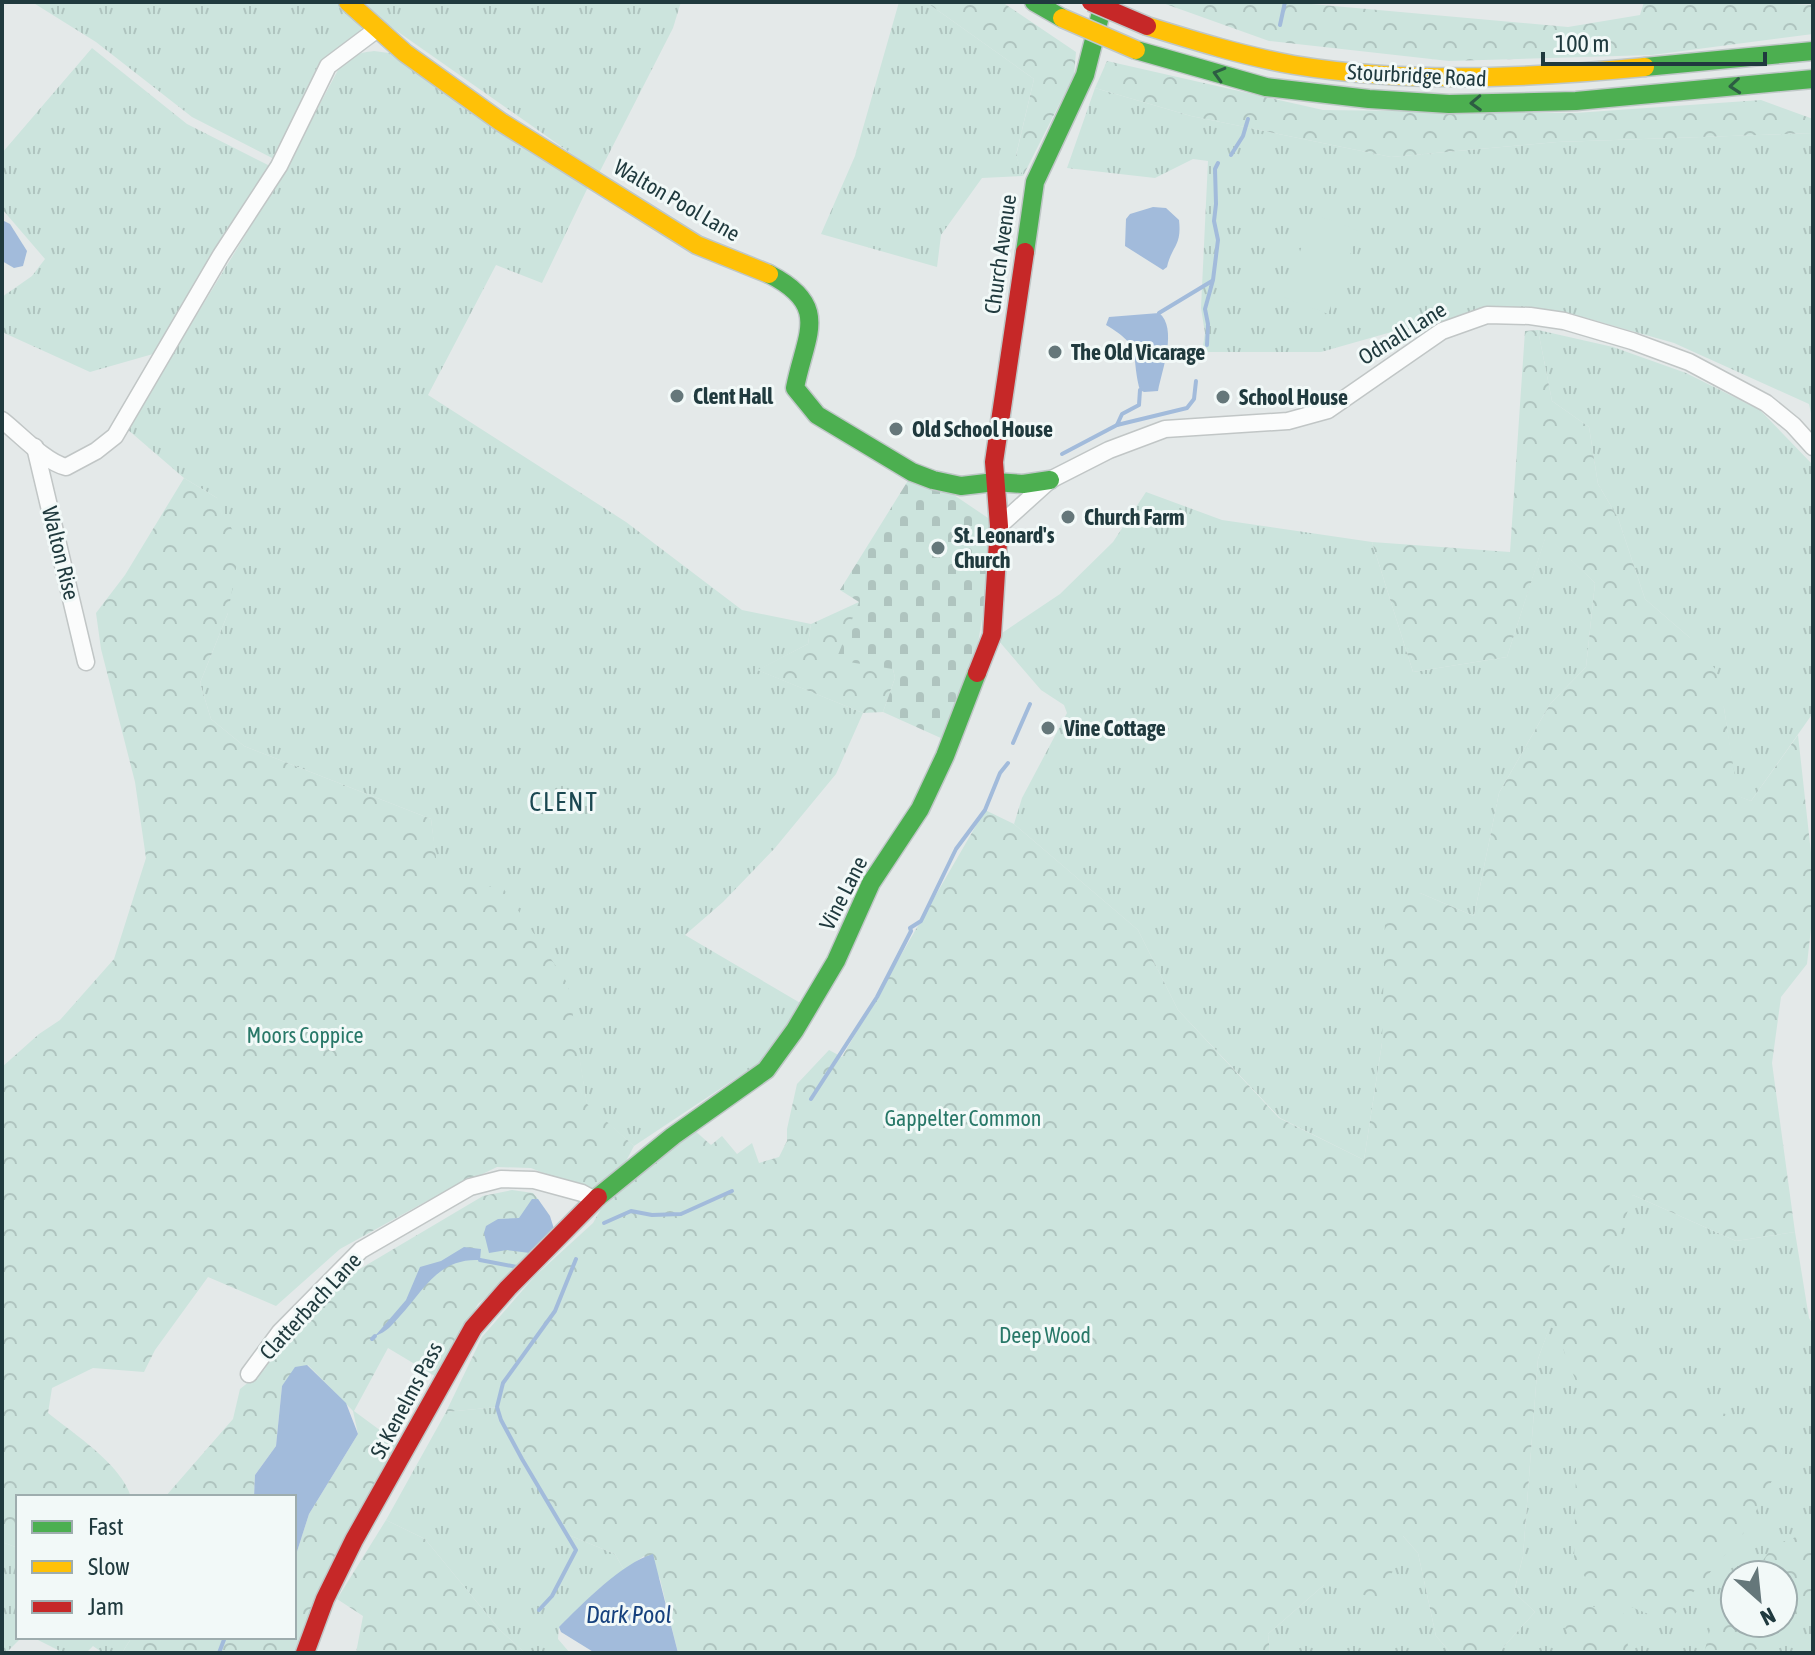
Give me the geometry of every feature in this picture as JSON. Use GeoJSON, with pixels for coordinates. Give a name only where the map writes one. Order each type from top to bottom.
{"type":"FeatureCollection","features":[{"type":"Feature","properties":{"kind":"main road","name":"Walton Pool Lane"},"geometry":{"type":"LineString","coordinates":[[348,2],[376,30],[531,142],[685,238],[782,281],[799,296],[810,317],[812,335],[795,388],[817,415],[921,475],[961,486],[995,482]]}},
{"type":"Feature","properties":{"kind":"main road","name":"Stourbridge Road"},"geometry":{"type":"LineString","coordinates":[[1034,2],[1062,18],[1136,50],[1266,87],[1369,99],[1449,104],[1576,101],[1813,79]]}},
{"type":"Feature","properties":{"kind":"main road","name":"Stourbridge Road"},"geometry":{"type":"LineString","coordinates":[[1091,2],[1147,26],[1267,60],[1366,73],[1449,78],[1580,72],[1813,51]]}},
{"type":"Feature","properties":{"kind":"main road","name":"Church Avenue"},"geometry":{"type":"LineString","coordinates":[[999,526],[994,462],[1035,182],[1085,75],[1104,2]]}},
{"type":"Feature","properties":{"kind":"main road","name":"Odnall Lane"},"geometry":{"type":"LineString","coordinates":[[995,482],[1023,484],[1050,480]]}},
{"type":"Feature","properties":{"kind":"main road","name":"Vine Lane"},"geometry":{"type":"LineString","coordinates":[[595,1200],[673,1136],[766,1070],[795,1030],[836,961],[871,883],[920,809],[945,756],[992,635],[999,526]]}},
{"type":"Feature","properties":{"kind":"main road","name":"St Kenelms Pass"},"geometry":{"type":"LineString","coordinates":[[305,1653],[325,1599],[354,1540],[473,1328],[595,1200]]}},
{"type":"Feature","properties":{"kind":"street"},"geometry":{"type":"LineString","coordinates":[[2,420],[52,463],[66,467],[96,451],[115,436],[221,255],[279,166],[328,66],[376,30]]}},
{"type":"Feature","properties":{"kind":"street","name":"Odnall Lane"},"geometry":{"type":"LineString","coordinates":[[999,526],[1050,480],[1109,450],[1165,429],[1288,421],[1328,410],[1442,331],[1487,315],[1564,321],[1689,362],[1766,403],[1813,447]]}},
{"type":"Feature","properties":{"kind":"street","name":"Walton Rise"},"geometry":{"type":"LineString","coordinates":[[34,445],[86,662]]}},
{"type":"Feature","properties":{"kind":"street","name":"Clatterbach Lane"},"geometry":{"type":"LineString","coordinates":[[249,1374],[280,1332],[361,1250],[470,1187],[501,1179],[534,1180],[582,1193],[595,1200]]}},
{"type":"Feature","properties":{"kind":"green space"},"geometry":{"type":"Polygon","coordinates":[[[32,2],[337,2],[362,29],[318,67],[274,159],[192,117],[96,42],[32,2]]]}},
{"type":"Feature","properties":{"kind":"green space"},"geometry":{"type":"Polygon","coordinates":[[[364,2],[681,2],[673,28],[599,173],[384,22],[364,2]]]}},
{"type":"Feature","properties":{"kind":"green space"},"geometry":{"type":"Polygon","coordinates":[[[899,2],[926,2],[1034,79],[1016,155],[1023,176],[982,178],[941,235],[937,267],[821,234],[855,156],[899,2]]]}},
{"type":"Feature","properties":{"kind":"green space"},"geometry":{"type":"Polygon","coordinates":[[[926,2],[1002,2],[1076,52],[1074,75],[1023,176],[1016,156],[1034,79],[926,2]]]}},
{"type":"Feature","properties":{"kind":"green space"},"geometry":{"type":"Polygon","coordinates":[[[1160,2],[1289,2],[1568,27],[1640,15],[1644,2],[1813,5],[1813,34],[1652,55],[1449,61],[1269,41],[1160,2]]]}},
{"type":"Feature","properties":{"kind":"green space"},"geometry":{"type":"Polygon","coordinates":[[[92,48],[187,124],[270,166],[153,354],[90,372],[2,332],[2,297],[32,276],[45,259],[2,209],[2,153],[92,48]]]}},
{"type":"Feature","properties":{"kind":"green space"},"geometry":{"type":"Polygon","coordinates":[[[374,51],[389,53],[588,187],[542,283],[496,265],[428,395],[626,522],[742,610],[811,624],[808,644],[758,670],[863,713],[836,774],[775,848],[723,902],[685,935],[802,1004],[759,1063],[634,1146],[587,1105],[578,1050],[438,880],[431,819],[244,746],[211,719],[200,683],[228,613],[217,498],[184,478],[127,429],[282,175],[338,70],[354,56],[374,51]]]}},
{"type":"Feature","properties":{"kind":"green space"},"geometry":{"type":"Polygon","coordinates":[[[1107,61],[1323,110],[1575,113],[1761,100],[1813,119],[1813,133],[1557,142],[1391,157],[1191,116],[1095,88],[1107,61]]]}},
{"type":"Feature","properties":{"kind":"green space"},"geometry":{"type":"Polygon","coordinates":[[[1095,88],[1191,116],[1391,157],[1557,142],[1813,133],[1813,423],[1809,404],[1674,343],[1586,318],[1515,307],[1480,310],[1427,329],[1395,331],[1321,352],[1202,352],[1205,333],[1201,308],[1208,161],[1193,159],[1155,178],[1067,168],[1095,88]]]}},
{"type":"Feature","properties":{"kind":"green space"},"geometry":{"type":"Polygon","coordinates":[[[1314,214],[1359,231],[1328,314],[1283,297],[1314,214]]]}},
{"type":"Feature","properties":{"kind":"green space"},"geometry":{"type":"Polygon","coordinates":[[[1538,330],[1613,347],[1686,373],[1760,410],[1813,465],[1813,713],[1751,801],[1737,796],[1724,708],[1689,637],[1645,599],[1618,518],[1598,484],[1589,427],[1552,401],[1538,330]]]}},
{"type":"Feature","properties":{"kind":"green space","name":"Deep Wood"},"geometry":{"type":"Polygon","coordinates":[[[1538,330],[1552,401],[1589,427],[1598,484],[1618,518],[1645,599],[1689,637],[1716,670],[1738,796],[1751,801],[1798,735],[1813,871],[1813,911],[1807,964],[1781,997],[1772,1063],[1795,1232],[1736,1241],[1633,1195],[1597,1304],[1711,1410],[1773,1427],[1785,1456],[1746,1530],[1668,1622],[1597,1593],[1574,1562],[1576,1468],[1583,1399],[1552,1321],[1538,1359],[1523,1556],[1514,1592],[1535,1612],[1498,1653],[1451,1653],[1436,1636],[1418,1553],[1403,1536],[1384,1600],[1324,1585],[1268,1634],[1270,1653],[678,1653],[660,1579],[644,1556],[624,1570],[615,1554],[571,1536],[566,1531],[522,1459],[497,1407],[446,1412],[482,1337],[535,1276],[593,1223],[601,1209],[693,1129],[711,1145],[722,1136],[737,1154],[752,1143],[759,1163],[779,1157],[787,1141],[797,1084],[829,1050],[842,1057],[985,810],[1014,824],[1138,930],[1178,1010],[1279,1118],[1364,1160],[1382,1043],[1385,917],[1420,893],[1474,916],[1499,793],[1550,704],[1586,667],[1595,583],[1546,536],[1507,657],[1413,672],[1372,542],[1510,552],[1525,331],[1538,330]]]}},
{"type":"Feature","properties":{"kind":"green space","name":"Moors Coppice"},"geometry":{"type":"Polygon","coordinates":[[[184,478],[217,498],[240,546],[228,613],[200,683],[211,719],[244,746],[431,819],[439,880],[503,888],[568,984],[587,1104],[634,1146],[624,1165],[589,1192],[531,1168],[497,1167],[340,1249],[276,1306],[208,1277],[155,1350],[144,1372],[93,1368],[52,1388],[48,1413],[107,1461],[130,1495],[16,1495],[16,1547],[2,1542],[2,1067],[60,1020],[114,959],[146,858],[135,782],[101,649],[96,613],[125,575],[184,478]]]}},
{"type":"Feature","properties":{"kind":"green space"},"geometry":{"type":"Polygon","coordinates":[[[909,479],[954,495],[988,518],[993,554],[978,643],[943,739],[883,712],[895,678],[893,669],[836,660],[859,602],[840,590],[909,479]]]}},
{"type":"Feature","properties":{"kind":"green space"},"geometry":{"type":"Polygon","coordinates":[[[1146,492],[1222,520],[1372,542],[1413,672],[1507,657],[1546,535],[1595,583],[1586,667],[1550,704],[1499,793],[1474,916],[1420,893],[1382,1043],[1364,1160],[1280,1118],[1178,1010],[1138,930],[1014,824],[1022,798],[1067,713],[1064,705],[1041,690],[998,640],[999,635],[1060,594],[1113,542],[1146,492]]]}},
{"type":"Feature","properties":{"kind":"green space"},"geometry":{"type":"Polygon","coordinates":[[[859,602],[895,678],[883,712],[863,713],[757,670],[808,644],[811,624],[859,602]]]}},
{"type":"Feature","properties":{"kind":"green space"},"geometry":{"type":"Polygon","coordinates":[[[512,1190],[533,1193],[559,1237],[478,1304],[438,1378],[388,1348],[354,1411],[400,1445],[297,1653],[122,1653],[131,1639],[296,1639],[296,1555],[309,1514],[358,1434],[353,1411],[308,1365],[282,1386],[276,1446],[255,1475],[254,1495],[167,1495],[233,1419],[240,1389],[265,1369],[277,1342],[353,1273],[483,1196],[512,1190]]]}},
{"type":"Feature","properties":{"kind":"green space"},"geometry":{"type":"Polygon","coordinates":[[[1633,1195],[1736,1241],[1795,1232],[1809,1318],[1813,1325],[1813,1653],[1498,1653],[1535,1612],[1514,1592],[1523,1556],[1538,1359],[1552,1320],[1633,1195]]]}},
{"type":"Feature","properties":{"kind":"green space"},"geometry":{"type":"Polygon","coordinates":[[[497,1407],[518,1455],[567,1531],[571,1536],[615,1554],[624,1570],[559,1627],[558,1639],[570,1653],[525,1653],[499,1629],[425,1539],[386,1520],[446,1412],[497,1407]]]}},
{"type":"Feature","properties":{"kind":"green space"},"geometry":{"type":"Polygon","coordinates":[[[386,1520],[425,1539],[499,1629],[525,1653],[356,1653],[363,1616],[337,1599],[386,1520]]]}},
{"type":"Feature","properties":{"kind":"green space"},"geometry":{"type":"Polygon","coordinates":[[[1813,1531],[1813,1616],[1799,1622],[1799,1559],[1764,1559],[1774,1545],[1813,1531]]]}},
{"type":"Feature","properties":{"kind":"green space"},"geometry":{"type":"Polygon","coordinates":[[[1402,1535],[1418,1553],[1436,1636],[1451,1653],[1270,1653],[1268,1634],[1324,1585],[1402,1535]]]}},
{"type":"Feature","properties":{"kind":"green space"},"geometry":{"type":"Polygon","coordinates":[[[2,1542],[16,1547],[16,1639],[20,1639],[6,1653],[2,1653],[2,1542]]]}},
{"type":"Feature","properties":{"kind":"green space"},"geometry":{"type":"Polygon","coordinates":[[[1622,1606],[1629,1653],[1583,1653],[1565,1628],[1583,1607],[1622,1606]]]}},
{"type":"Feature","properties":{"kind":"green space"},"geometry":{"type":"Polygon","coordinates":[[[1719,1613],[1719,1639],[1771,1639],[1754,1651],[1704,1653],[1719,1613]]]}},
{"type":"Feature","properties":{"kind":"green space"},"geometry":{"type":"Polygon","coordinates":[[[36,1639],[131,1639],[122,1653],[103,1653],[93,1646],[86,1653],[64,1653],[36,1639]]]}},
{"type":"Feature","properties":{"kind":"water"},"geometry":{"type":"Polygon","coordinates":[[[1153,207],[1166,208],[1179,220],[1178,240],[1163,270],[1125,246],[1126,219],[1130,214],[1153,207]]]}},
{"type":"Feature","properties":{"kind":"water"},"geometry":{"type":"Polygon","coordinates":[[[2,220],[10,224],[27,251],[23,266],[14,268],[2,261],[2,220]]]}},
{"type":"Feature","properties":{"kind":"water"},"geometry":{"type":"Polygon","coordinates":[[[1159,313],[1167,329],[1165,361],[1158,391],[1144,392],[1140,390],[1131,346],[1106,325],[1109,317],[1159,313]]]}},
{"type":"Feature","properties":{"kind":"water"},"geometry":{"type":"Polygon","coordinates":[[[532,1199],[538,1199],[550,1216],[554,1229],[530,1253],[507,1250],[489,1253],[484,1233],[486,1226],[498,1219],[519,1218],[532,1199]]]}},
{"type":"Feature","properties":{"kind":"water"},"geometry":{"type":"Polygon","coordinates":[[[464,1247],[481,1249],[480,1260],[453,1264],[443,1270],[392,1325],[375,1336],[406,1300],[420,1267],[441,1261],[464,1247]]]}},
{"type":"Feature","properties":{"kind":"water"},"geometry":{"type":"Polygon","coordinates":[[[307,1365],[346,1403],[358,1434],[309,1514],[296,1555],[296,1495],[254,1495],[255,1475],[276,1446],[282,1386],[295,1367],[307,1365]]]}},
{"type":"Feature","properties":{"kind":"water","name":"Dark Pool"},"geometry":{"type":"Polygon","coordinates":[[[653,1554],[678,1653],[595,1653],[561,1632],[559,1627],[603,1585],[628,1566],[653,1554]]]}},
{"type":"Feature","properties":{"kind":"waterway"},"geometry":{"type":"LineString","coordinates":[[1280,25],[1285,2]]}},
{"type":"Feature","properties":{"kind":"waterway"},"geometry":{"type":"LineString","coordinates":[[1231,155],[1243,136],[1248,119]]}},
{"type":"Feature","properties":{"kind":"waterway"},"geometry":{"type":"LineString","coordinates":[[1207,345],[1205,309],[1213,280],[1218,240],[1214,221],[1215,169],[1218,163]]}},
{"type":"Feature","properties":{"kind":"waterway"},"geometry":{"type":"LineString","coordinates":[[1159,313],[1212,281]]}},
{"type":"Feature","properties":{"kind":"waterway"},"geometry":{"type":"LineString","coordinates":[[1062,454],[1117,425],[1187,408],[1194,399],[1196,381]]}},
{"type":"Feature","properties":{"kind":"waterway"},"geometry":{"type":"LineString","coordinates":[[1117,425],[1122,414],[1139,405],[1140,390]]}},
{"type":"Feature","properties":{"kind":"waterway"},"geometry":{"type":"LineString","coordinates":[[1013,743],[1030,704]]}},
{"type":"Feature","properties":{"kind":"waterway"},"geometry":{"type":"LineString","coordinates":[[811,1099],[877,997],[910,928],[921,921],[956,849],[985,810],[1000,773],[1008,763]]}},
{"type":"Feature","properties":{"kind":"waterway"},"geometry":{"type":"LineString","coordinates":[[604,1223],[631,1211],[652,1215],[681,1214],[732,1191]]}},
{"type":"Feature","properties":{"kind":"waterway"},"geometry":{"type":"LineString","coordinates":[[539,1610],[552,1596],[576,1550],[522,1459],[497,1407],[503,1383],[555,1311],[576,1259]]}},
{"type":"Feature","properties":{"kind":"waterway"},"geometry":{"type":"LineString","coordinates":[[480,1260],[517,1267]]}},
{"type":"Feature","properties":{"kind":"waterway"},"geometry":{"type":"LineString","coordinates":[[372,1339],[375,1336]]}},
{"type":"Feature","properties":{"kind":"waterway"},"geometry":{"type":"LineString","coordinates":[[219,1653],[224,1639]]}},
{"type":"Feature","properties":{"kind":"traffic: fast"},"geometry":{"type":"LineString","coordinates":[[1034,2],[1062,18]]}},
{"type":"Feature","properties":{"kind":"traffic: fast"},"geometry":{"type":"LineString","coordinates":[[1025,252],[1035,182],[1085,75],[1100,16]]}},
{"type":"Feature","properties":{"kind":"traffic: fast"},"geometry":{"type":"LineString","coordinates":[[1136,50],[1266,87],[1369,99],[1449,104],[1576,101],[1813,79]]}},
{"type":"Feature","properties":{"kind":"traffic: fast"},"geometry":{"type":"LineString","coordinates":[[1645,67],[1813,51]]}},
{"type":"Feature","properties":{"kind":"traffic: fast"},"geometry":{"type":"LineString","coordinates":[[769,274],[789,286],[808,310],[808,337],[795,388],[817,415],[912,472],[933,480],[961,486],[1050,480]]}},
{"type":"Feature","properties":{"kind":"traffic: fast"},"geometry":{"type":"LineString","coordinates":[[598,1197],[673,1136],[766,1070],[795,1030],[836,961],[871,883],[920,809],[945,756],[977,673]]}},
{"type":"Feature","properties":{"kind":"traffic: slow"},"geometry":{"type":"LineString","coordinates":[[348,2],[405,53],[501,122],[697,245],[769,274]]}},
{"type":"Feature","properties":{"kind":"traffic: slow"},"geometry":{"type":"LineString","coordinates":[[1062,18],[1136,50]]}},
{"type":"Feature","properties":{"kind":"traffic: slow"},"geometry":{"type":"LineString","coordinates":[[1147,26],[1220,48],[1294,65],[1381,75],[1513,76],[1645,67]]}},
{"type":"Feature","properties":{"kind":"traffic: jam"},"geometry":{"type":"LineString","coordinates":[[1091,2],[1147,26]]}},
{"type":"Feature","properties":{"kind":"traffic: jam"},"geometry":{"type":"LineString","coordinates":[[977,673],[992,635],[999,526],[994,462],[1025,252]]}},
{"type":"Feature","properties":{"kind":"traffic: jam"},"geometry":{"type":"LineString","coordinates":[[305,1653],[325,1599],[354,1540],[473,1328],[598,1197]]}},
{"type":"Feature","properties":{"kind":"place","name":"The Old Vicarage"},"geometry":{"type":"Point","coordinates":[1055,352]}},
{"type":"Feature","properties":{"kind":"place","name":"Clent Hall"},"geometry":{"type":"Point","coordinates":[677,396]}},
{"type":"Feature","properties":{"kind":"place","name":"School House"},"geometry":{"type":"Point","coordinates":[1223,397]}},
{"type":"Feature","properties":{"kind":"place","name":"Old School House"},"geometry":{"type":"Point","coordinates":[896,429]}},
{"type":"Feature","properties":{"kind":"place","name":"Church Farm"},"geometry":{"type":"Point","coordinates":[1068,517]}},
{"type":"Feature","properties":{"kind":"place","name":"St. Leonard's Church"},"geometry":{"type":"Point","coordinates":[938,548]}},
{"type":"Feature","properties":{"kind":"place","name":"Vine Cottage"},"geometry":{"type":"Point","coordinates":[1048,728]}},
{"type":"Feature","properties":{"kind":"district","name":"CLENT"},"geometry":{"type":"Point","coordinates":[564,802]}},
{"type":"Feature","properties":{"kind":"park label","name":"Gappelter Common"},"geometry":{"type":"Point","coordinates":[963,1118]}}]}
